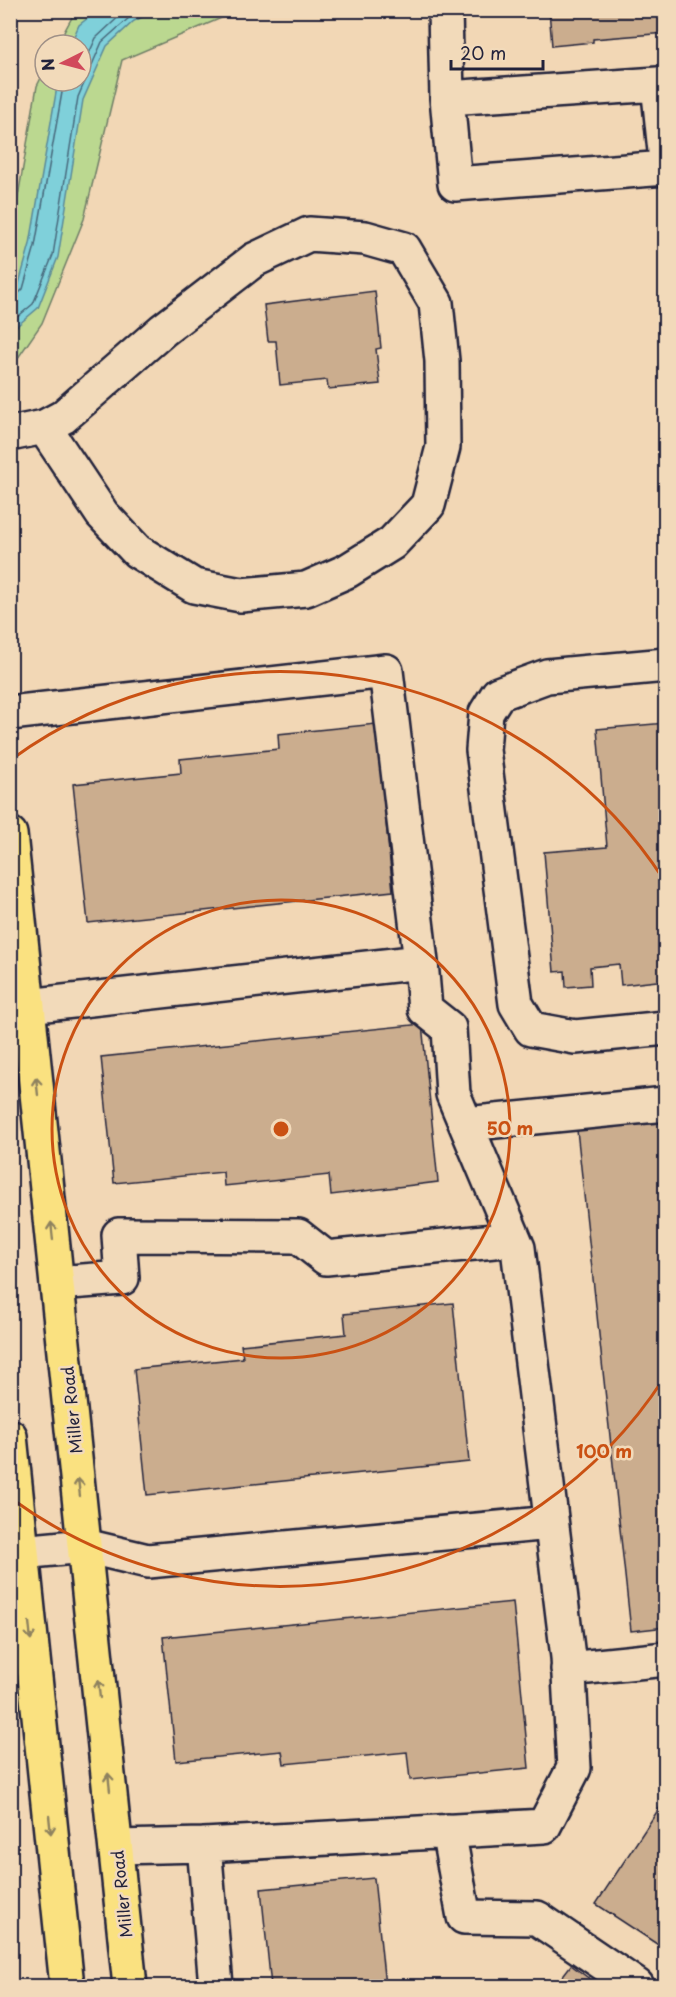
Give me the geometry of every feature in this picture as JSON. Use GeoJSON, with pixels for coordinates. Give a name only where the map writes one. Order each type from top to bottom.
{"type":"FeatureCollection","features":[{"type":"Feature","properties":{"kind":"main road","name":"Miller Road"},"geometry":{"type":"LineString","coordinates":[[10,834],[20,1007],[57,1283],[130,1986]]}},
{"type":"Feature","properties":{"kind":"main road"},"geometry":{"type":"LineString","coordinates":[[10,1436],[16,1553],[67,1986]]}},
{"type":"Feature","properties":{"kind":"street"},"geometry":{"type":"LineString","coordinates":[[445,10],[447,98],[455,184],[666,168]]}},
{"type":"Feature","properties":{"kind":"street"},"geometry":{"type":"LineString","coordinates":[[447,98],[658,84],[666,161]]}},
{"type":"Feature","properties":{"kind":"street"},"geometry":{"type":"LineString","coordinates":[[10,434],[44,427],[63,417],[162,330],[254,260],[309,234],[366,238],[404,249],[436,303],[442,362],[443,447],[428,505],[392,543],[348,571],[306,589],[242,596],[194,586],[137,551],[102,514],[44,427]]}},
{"type":"Feature","properties":{"kind":"street"},"geometry":{"type":"LineString","coordinates":[[666,665],[547,676],[498,694],[486,714],[483,750],[516,1004],[531,1029],[575,1037],[666,1028]]}},
{"type":"Feature","properties":{"kind":"street"},"geometry":{"type":"LineString","coordinates":[[10,713],[386,671],[425,1009],[448,1028],[453,1094],[518,1248],[568,1669],[574,1768],[544,1826],[204,1845],[116,1847]]}},
{"type":"Feature","properties":{"kind":"street"},"geometry":{"type":"LineString","coordinates":[[20,1007],[421,962]]}},
{"type":"Feature","properties":{"kind":"street"},"geometry":{"type":"LineString","coordinates":[[466,1124],[666,1104]]}},
{"type":"Feature","properties":{"kind":"street"},"geometry":{"type":"LineString","coordinates":[[57,1283],[122,1278],[119,1235],[298,1236],[326,1258],[514,1239]]}},
{"type":"Feature","properties":{"kind":"street"},"geometry":{"type":"LineString","coordinates":[[16,1553],[85,1546],[148,1561],[551,1523]]}},
{"type":"Feature","properties":{"kind":"street"},"geometry":{"type":"LineString","coordinates":[[568,1669],[666,1659]]}},
{"type":"Feature","properties":{"kind":"street"},"geometry":{"type":"LineString","coordinates":[[448,1831],[464,1917],[537,1918],[637,1986]]}},
{"type":"Feature","properties":{"kind":"street"},"geometry":{"type":"LineString","coordinates":[[204,1845],[216,1986]]}},
{"type":"Feature","properties":{"kind":"green space"},"geometry":{"type":"Polygon","coordinates":[[[76,10],[238,11],[122,60],[84,219],[42,323],[11,368],[11,221],[16,208],[36,93],[93,93],[93,33],[64,33],[76,10]]]}},
{"type":"Feature","properties":{"kind":"water"},"geometry":{"type":"Polygon","coordinates":[[[97,11],[155,11],[134,21],[107,46],[93,78],[93,33],[75,33],[79,25],[97,11]]]}},
{"type":"Feature","properties":{"kind":"water"},"geometry":{"type":"Polygon","coordinates":[[[56,93],[86,93],[83,100],[58,257],[38,308],[11,331],[11,293],[18,287],[30,244],[56,93]]]}},
{"type":"Feature","properties":{"kind":"building"},"geometry":{"type":"Polygon","coordinates":[[[549,10],[666,10],[666,33],[593,39],[593,42],[552,46],[549,10]]]}},
{"type":"Feature","properties":{"kind":"building"},"geometry":{"type":"Polygon","coordinates":[[[375,291],[381,348],[376,349],[380,384],[328,389],[327,380],[280,385],[276,341],[268,341],[264,305],[375,291]]]}},
{"type":"Feature","properties":{"kind":"building"},"geometry":{"type":"Polygon","coordinates":[[[666,723],[666,980],[621,985],[619,964],[590,967],[591,985],[566,987],[565,971],[554,972],[544,852],[607,847],[597,729],[666,723]]]}},
{"type":"Feature","properties":{"kind":"building"},"geometry":{"type":"Polygon","coordinates":[[[376,724],[393,891],[88,923],[73,784],[181,773],[180,759],[279,749],[278,734],[376,724]]]}},
{"type":"Feature","properties":{"kind":"building"},"geometry":{"type":"Polygon","coordinates":[[[422,1024],[438,1182],[331,1195],[329,1175],[224,1186],[223,1172],[114,1183],[101,1057],[422,1024]]]}},
{"type":"Feature","properties":{"kind":"building"},"geometry":{"type":"Polygon","coordinates":[[[666,1122],[666,1627],[631,1631],[577,1130],[666,1122]]]}},
{"type":"Feature","properties":{"kind":"building"},"geometry":{"type":"Polygon","coordinates":[[[453,1303],[469,1462],[147,1495],[134,1369],[243,1358],[241,1345],[346,1334],[344,1314],[453,1303]]]}},
{"type":"Feature","properties":{"kind":"building"},"geometry":{"type":"Polygon","coordinates":[[[513,1602],[529,1768],[410,1780],[407,1752],[284,1764],[282,1751],[176,1761],[163,1637],[513,1602]]]}},
{"type":"Feature","properties":{"kind":"building"},"geometry":{"type":"Polygon","coordinates":[[[666,1798],[666,1950],[596,1904],[666,1798]]]}},
{"type":"Feature","properties":{"kind":"building"},"geometry":{"type":"Polygon","coordinates":[[[374,1878],[385,1986],[271,1986],[261,1889],[374,1878]]]}},
{"type":"Feature","properties":{"kind":"building"},"geometry":{"type":"Polygon","coordinates":[[[571,1965],[599,1986],[555,1986],[571,1965]]]}}]}
